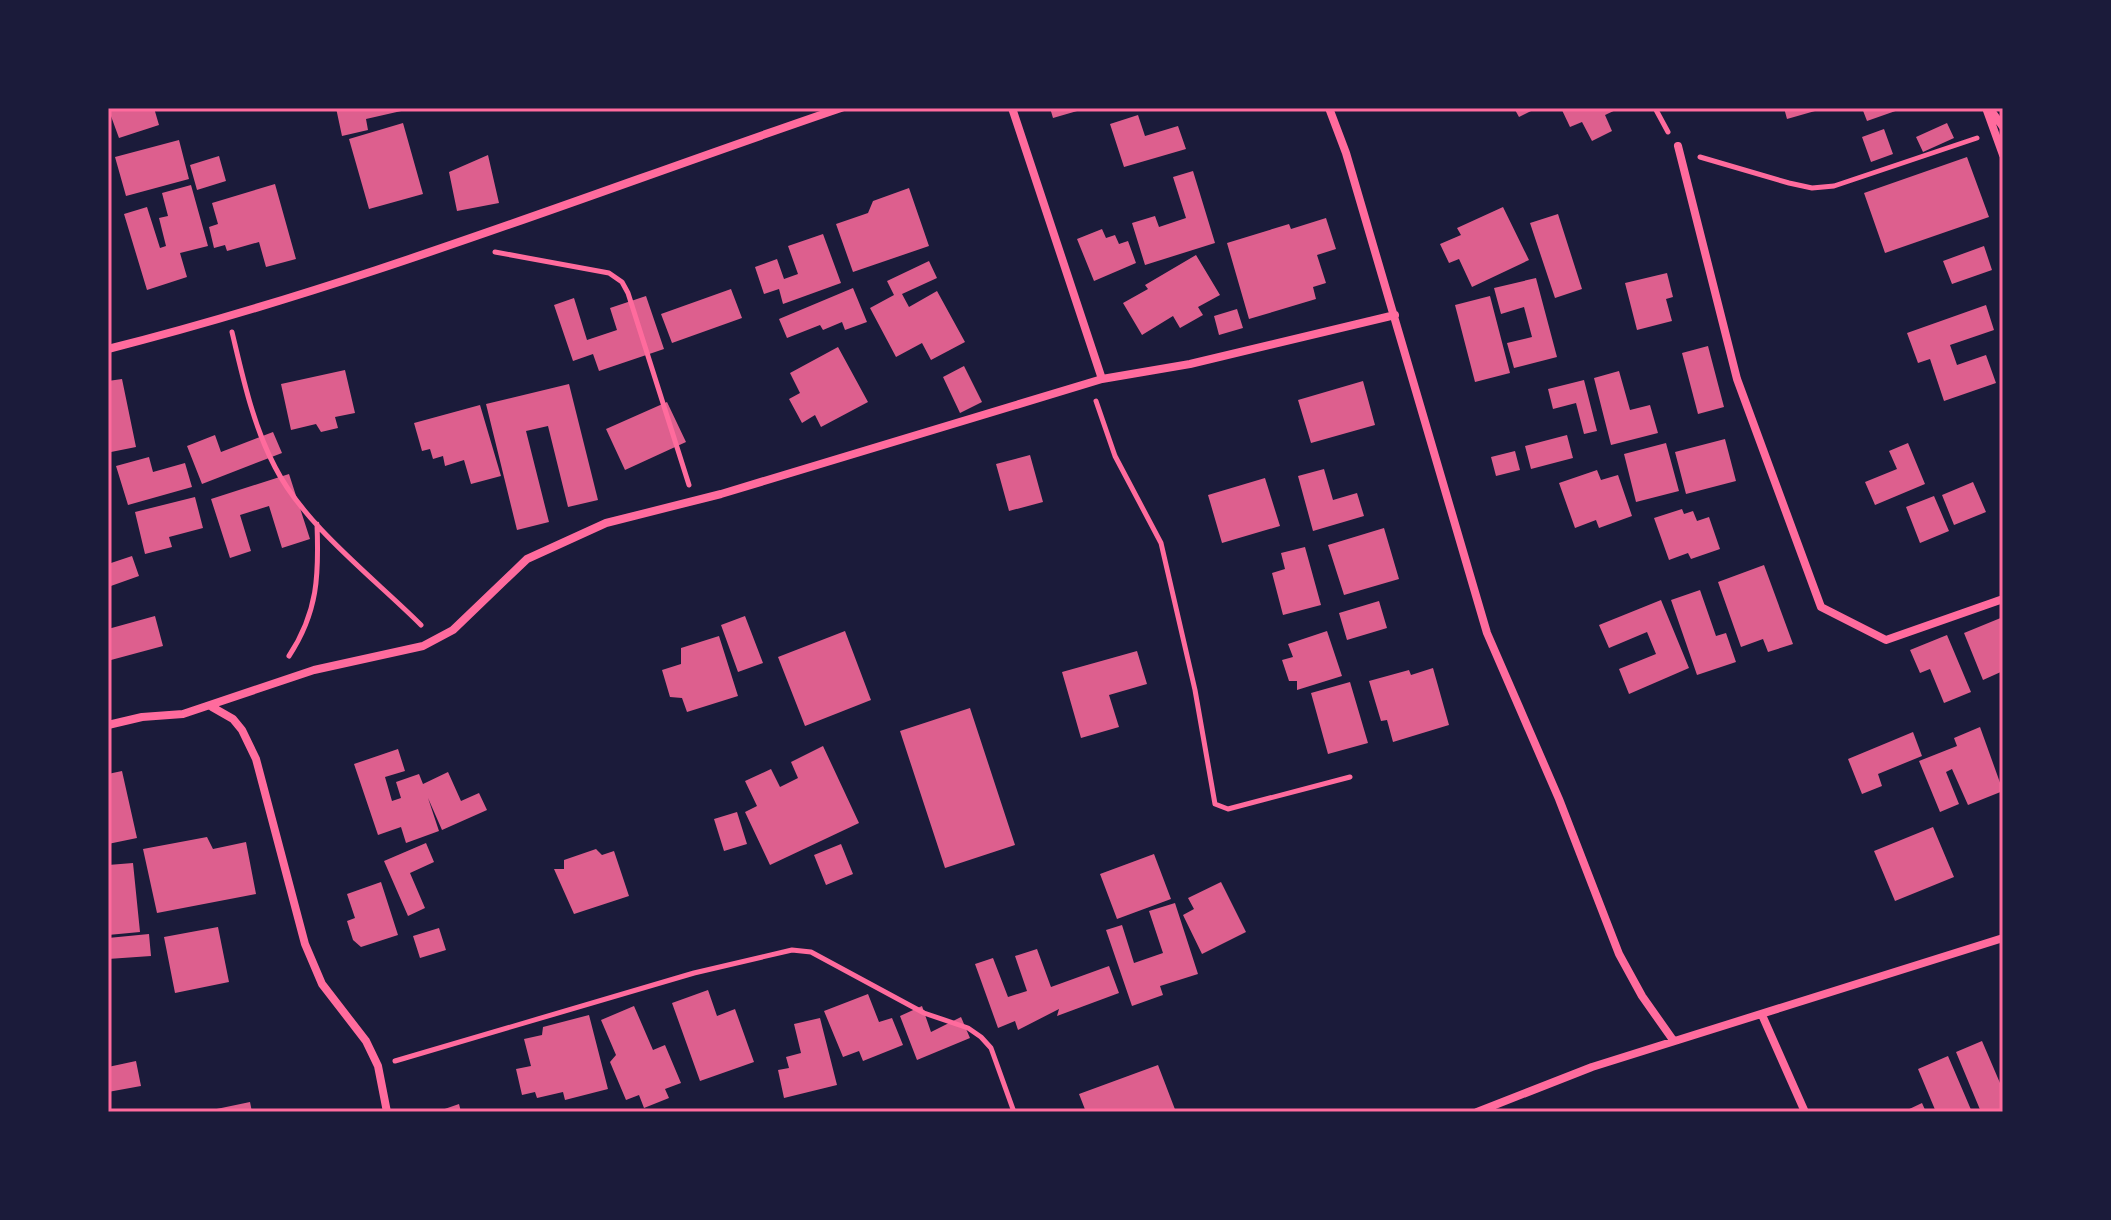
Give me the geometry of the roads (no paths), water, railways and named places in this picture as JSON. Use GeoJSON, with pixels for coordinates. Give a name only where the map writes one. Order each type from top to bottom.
{"type":"FeatureCollection","features":[{"type":"Feature","properties":{"kind":"street"},"geometry":{"type":"LineString","coordinates":[[108,349],[455,246],[841,108]]}},
{"type":"Feature","properties":{"kind":"street"},"geometry":{"type":"LineString","coordinates":[[1012,108],[1102,379]]}},
{"type":"Feature","properties":{"kind":"street"},"geometry":{"type":"LineString","coordinates":[[1329,108],[1395,315],[1487,633],[1559,799],[1619,954],[1642,996],[1673,1040]]}},
{"type":"Feature","properties":{"kind":"street"},"geometry":{"type":"LineString","coordinates":[[1988,108],[1999,130],[2003,155]]}},
{"type":"Feature","properties":{"kind":"street"},"geometry":{"type":"LineString","coordinates":[[1678,146],[1737,379],[1821,607],[1886,640],[2003,599]]}},
{"type":"Feature","properties":{"kind":"street"},"geometry":{"type":"LineString","coordinates":[[108,725],[212,707],[271,684],[437,641],[486,600],[527,559],[606,523],[694,501],[1089,381],[1190,364],[1395,315]]}},
{"type":"Feature","properties":{"kind":"street"},"geometry":{"type":"LineString","coordinates":[[212,707],[233,719],[256,759],[305,944],[322,984],[366,1041],[378,1066],[387,1112]]}},
{"type":"Feature","properties":{"kind":"street"},"geometry":{"type":"LineString","coordinates":[[1477,1112],[1592,1067],[1673,1040],[2003,938]]}},
{"type":"Feature","properties":{"kind":"street"},"geometry":{"type":"LineString","coordinates":[[1762,1015],[1805,1112]]}}]}
